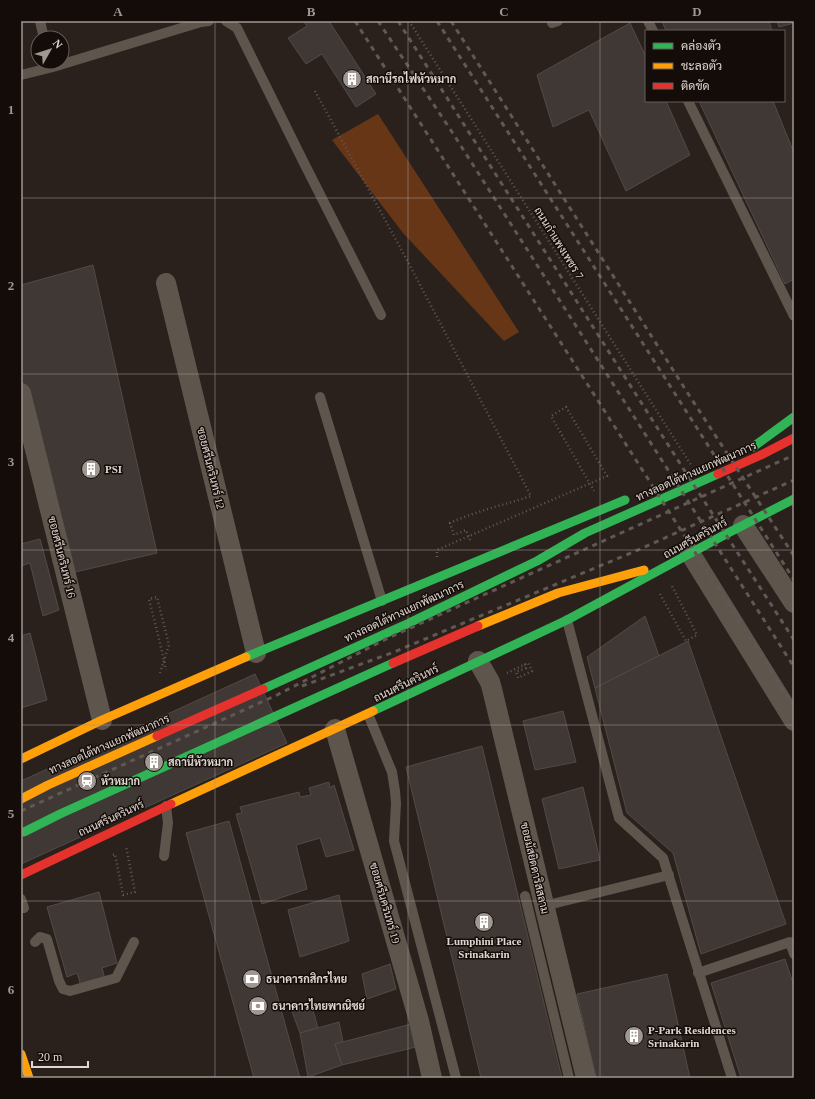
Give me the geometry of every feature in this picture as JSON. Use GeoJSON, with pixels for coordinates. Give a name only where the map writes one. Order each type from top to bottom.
{"type":"FeatureCollection","features":[{"type":"Feature","properties":{"kind":"main road"},"geometry":{"type":"LineString","coordinates":[[794,416],[745,452],[794,436]]}},
{"type":"Feature","properties":{"kind":"main road","name":"ทางลอดใต้ทางแยกพัฒนาการ"},"geometry":{"type":"LineString","coordinates":[[21,799],[48,785],[409,623],[537,561],[585,533],[761,455],[794,436]]}},
{"type":"Feature","properties":{"kind":"main road"},"geometry":{"type":"LineString","coordinates":[[21,759],[102,720],[256,653],[630,498]]}},
{"type":"Feature","properties":{"kind":"main road","name":"ถนนศรีนครินทร์"},"geometry":{"type":"LineString","coordinates":[[21,875],[52,859],[368,714],[567,620],[743,525],[779,506],[794,500]]}},
{"type":"Feature","properties":{"kind":"main road"},"geometry":{"type":"LineString","coordinates":[[24,832],[421,650],[519,609],[558,593],[682,558]]}},
{"type":"Feature","properties":{"kind":"main road"},"geometry":{"type":"LineString","coordinates":[[21,864],[52,859]]}},
{"type":"Feature","properties":{"kind":"main road"},"geometry":{"type":"LineString","coordinates":[[21,1054],[23,1064],[29,1078]]}},
{"type":"Feature","properties":{"kind":"street","name":"ซอยศรีนครินทร์ 12"},"geometry":{"type":"LineString","coordinates":[[166,283],[256,653]]}},
{"type":"Feature","properties":{"kind":"street","name":"ซอยศรีนครินทร์ 16"},"geometry":{"type":"LineString","coordinates":[[21,394],[102,720]]}},
{"type":"Feature","properties":{"kind":"street"},"geometry":{"type":"LineString","coordinates":[[743,525],[794,603]]}},
{"type":"Feature","properties":{"kind":"street"},"geometry":{"type":"LineString","coordinates":[[682,558],[794,721]]}},
{"type":"Feature","properties":{"kind":"street","name":"ซอยมัสยิดดาริสสลาม"},"geometry":{"type":"LineString","coordinates":[[478,661],[490,682],[586,1078]]}},
{"type":"Feature","properties":{"kind":"street","name":"ซอยศรีนครินทร์ 19"},"geometry":{"type":"LineString","coordinates":[[335,729],[419,1021],[432,1078]]}},
{"type":"Feature","properties":{"kind":"lane"},"geometry":{"type":"LineString","coordinates":[[70,59],[209,21]]}},
{"type":"Feature","properties":{"kind":"lane"},"geometry":{"type":"LineString","coordinates":[[226,21],[236,28],[302,162],[381,315]]}},
{"type":"Feature","properties":{"kind":"lane"},"geometry":{"type":"LineString","coordinates":[[648,21],[652,30]]}},
{"type":"Feature","properties":{"kind":"lane"},"geometry":{"type":"LineString","coordinates":[[21,75],[35,70]]}},
{"type":"Feature","properties":{"kind":"lane"},"geometry":{"type":"LineString","coordinates":[[688,102],[794,316]]}},
{"type":"Feature","properties":{"kind":"lane"},"geometry":{"type":"LineString","coordinates":[[320,397],[382,601]]}},
{"type":"Feature","properties":{"kind":"lane"},"geometry":{"type":"LineString","coordinates":[[567,620],[619,818],[663,858],[732,1078]]}},
{"type":"Feature","properties":{"kind":"lane"},"geometry":{"type":"LineString","coordinates":[[368,714],[394,780],[396,803],[394,841],[456,1078]]}},
{"type":"Feature","properties":{"kind":"lane"},"geometry":{"type":"LineString","coordinates":[[164,856],[168,823],[166,806]]}},
{"type":"Feature","properties":{"kind":"lane"},"geometry":{"type":"LineString","coordinates":[[544,906],[669,875]]}},
{"type":"Feature","properties":{"kind":"lane"},"geometry":{"type":"LineString","coordinates":[[525,896],[569,1078]]}},
{"type":"Feature","properties":{"kind":"lane"},"geometry":{"type":"LineString","coordinates":[[35,942],[40,937],[47,939],[59,981],[63,989],[70,991],[116,978],[134,942]]}},
{"type":"Feature","properties":{"kind":"lane"},"geometry":{"type":"LineString","coordinates":[[698,973],[790,942],[794,954]]}},
{"type":"Feature","properties":{"kind":"path","name":"ถนนกำแพงเพชร 7"},"geometry":{"type":"LineString","coordinates":[[409,21],[692,467]]}},
{"type":"Feature","properties":{"kind":"path"},"geometry":{"type":"LineString","coordinates":[[315,92],[408,262],[531,496],[469,514],[450,522],[454,535],[466,530]]}},
{"type":"Feature","properties":{"kind":"path"},"geometry":{"type":"LineString","coordinates":[[604,508],[551,416],[566,406],[607,476]]}},
{"type":"Feature","properties":{"kind":"path"},"geometry":{"type":"LineString","coordinates":[[661,594],[686,641],[697,635],[663,568]]}},
{"type":"Feature","properties":{"kind":"path"},"geometry":{"type":"LineString","coordinates":[[169,646],[157,597],[149,599],[171,690]]}},
{"type":"Feature","properties":{"kind":"path"},"geometry":{"type":"LineString","coordinates":[[490,682],[528,663],[532,671],[518,678],[516,672],[526,668]]}},
{"type":"Feature","properties":{"kind":"path"},"geometry":{"type":"LineString","coordinates":[[115,854],[124,895],[135,892],[130,864]]}},
{"type":"Feature","properties":{"kind":"shaded area"},"geometry":{"type":"Polygon","coordinates":[[[378,114],[519,332],[504,341],[403,233],[332,140],[378,114]]]}},
{"type":"Feature","properties":{"kind":"building","name":"สถานีรถไฟหัวหมาก"},"geometry":{"type":"Polygon","coordinates":[[[303,21],[329,21],[376,94],[356,107],[322,54],[306,64],[288,38],[307,26],[303,21]]]}},
{"type":"Feature","properties":{"kind":"building"},"geometry":{"type":"Polygon","coordinates":[[[662,21],[769,21],[772,30],[666,30],[662,21]]]}},
{"type":"Feature","properties":{"kind":"building"},"geometry":{"type":"Polygon","coordinates":[[[777,21],[794,21],[794,23],[779,27],[777,21]]]}},
{"type":"Feature","properties":{"kind":"building"},"geometry":{"type":"Polygon","coordinates":[[[630,23],[645,55],[645,102],[666,102],[690,155],[626,191],[589,110],[553,127],[537,75],[630,23]]]}},
{"type":"Feature","properties":{"kind":"building"},"geometry":{"type":"Polygon","coordinates":[[[699,102],[773,102],[794,153],[794,279],[785,284],[699,102]]]}},
{"type":"Feature","properties":{"kind":"building","name":"PSI"},"geometry":{"type":"Polygon","coordinates":[[[93,265],[157,553],[71,573],[21,384],[21,285],[93,265]]]}},
{"type":"Feature","properties":{"kind":"building"},"geometry":{"type":"Polygon","coordinates":[[[40,539],[59,610],[43,616],[30,563],[21,566],[21,544],[40,539]]]}},
{"type":"Feature","properties":{"kind":"building"},"geometry":{"type":"Polygon","coordinates":[[[645,616],[659,656],[595,688],[587,657],[645,616]]]}},
{"type":"Feature","properties":{"kind":"building"},"geometry":{"type":"Polygon","coordinates":[[[30,633],[47,700],[21,708],[21,636],[30,633]]]}},
{"type":"Feature","properties":{"kind":"building"},"geometry":{"type":"Polygon","coordinates":[[[688,641],[786,924],[701,954],[673,853],[627,813],[595,688],[688,641]]]}},
{"type":"Feature","properties":{"kind":"building","name":"สถานีหัวหมาก"},"geometry":{"type":"Polygon","coordinates":[[[255,674],[287,743],[21,864],[21,781],[255,674]]]}},
{"type":"Feature","properties":{"kind":"building"},"geometry":{"type":"Polygon","coordinates":[[[563,711],[576,762],[535,770],[523,721],[563,711]]]}},
{"type":"Feature","properties":{"kind":"building","name":"Lumphini Place Srinakarin"},"geometry":{"type":"Polygon","coordinates":[[[482,746],[562,1078],[481,1078],[406,767],[482,746]]]}},
{"type":"Feature","properties":{"kind":"building"},"geometry":{"type":"Polygon","coordinates":[[[329,782],[330,788],[334,785],[354,850],[326,857],[320,838],[296,845],[307,889],[262,904],[236,814],[242,813],[240,807],[299,792],[300,797],[311,795],[309,788],[329,782]]]}},
{"type":"Feature","properties":{"kind":"building"},"geometry":{"type":"Polygon","coordinates":[[[583,787],[600,860],[559,869],[542,799],[583,787]]]}},
{"type":"Feature","properties":{"kind":"building"},"geometry":{"type":"Polygon","coordinates":[[[229,821],[300,1078],[254,1078],[186,833],[229,821]]]}},
{"type":"Feature","properties":{"kind":"building"},"geometry":{"type":"Polygon","coordinates":[[[99,892],[117,963],[102,968],[105,979],[81,986],[77,973],[67,977],[47,907],[99,892]]]}},
{"type":"Feature","properties":{"kind":"building"},"geometry":{"type":"Polygon","coordinates":[[[339,895],[349,941],[300,957],[288,910],[339,895]]]}},
{"type":"Feature","properties":{"kind":"building"},"geometry":{"type":"Polygon","coordinates":[[[785,959],[794,986],[794,1078],[741,1078],[711,983],[785,959]]]}},
{"type":"Feature","properties":{"kind":"building"},"geometry":{"type":"Polygon","coordinates":[[[390,964],[396,989],[367,999],[362,974],[390,964]]]}},
{"type":"Feature","properties":{"kind":"building","name":"P-Park Residences Srinakarin"},"geometry":{"type":"Polygon","coordinates":[[[667,974],[690,1078],[596,1078],[577,994],[667,974]]]}},
{"type":"Feature","properties":{"kind":"building"},"geometry":{"type":"Polygon","coordinates":[[[311,1003],[318,1028],[300,1033],[291,1009],[311,1003]]]}},
{"type":"Feature","properties":{"kind":"building"},"geometry":{"type":"Polygon","coordinates":[[[339,1022],[343,1042],[335,1044],[342,1065],[308,1077],[300,1033],[339,1022]]]}},
{"type":"Feature","properties":{"kind":"building"},"geometry":{"type":"Polygon","coordinates":[[[415,1023],[420,1046],[342,1065],[335,1044],[415,1023]]]}},
{"type":"Feature","properties":{"kind":"railway"},"geometry":{"type":"LineString","coordinates":[[355,21],[794,707]]}},
{"type":"Feature","properties":{"kind":"railway"},"geometry":{"type":"LineString","coordinates":[[378,21],[452,132],[794,667]]}},
{"type":"Feature","properties":{"kind":"railway"},"geometry":{"type":"LineString","coordinates":[[398,21],[794,640]]}},
{"type":"Feature","properties":{"kind":"railway"},"geometry":{"type":"LineString","coordinates":[[437,21],[794,580]]}},
{"type":"Feature","properties":{"kind":"railway"},"geometry":{"type":"LineString","coordinates":[[451,21],[687,392],[794,556]]}},
{"type":"Feature","properties":{"kind":"railway"},"geometry":{"type":"LineString","coordinates":[[21,811],[277,695],[388,638],[794,455]]}},
{"type":"Feature","properties":{"kind":"railway"},"geometry":{"type":"LineString","coordinates":[[302,686],[394,652],[638,550],[794,480]]}},
{"type":"Feature","properties":{"kind":"traffic: fast"},"geometry":{"type":"LineString","coordinates":[[753,447],[794,417]]}},
{"type":"Feature","properties":{"kind":"traffic: fast"},"geometry":{"type":"LineString","coordinates":[[263,689],[409,623],[537,561],[585,533],[718,474]]}},
{"type":"Feature","properties":{"kind":"traffic: fast"},"geometry":{"type":"LineString","coordinates":[[373,711],[567,620],[794,499]]}},
{"type":"Feature","properties":{"kind":"traffic: fast"},"geometry":{"type":"LineString","coordinates":[[246,657],[625,500]]}},
{"type":"Feature","properties":{"kind":"traffic: fast"},"geometry":{"type":"LineString","coordinates":[[24,832],[60,814],[393,663]]}},
{"type":"Feature","properties":{"kind":"traffic: slow"},"geometry":{"type":"LineString","coordinates":[[478,626],[558,593],[644,570]]}},
{"type":"Feature","properties":{"kind":"traffic: slow"},"geometry":{"type":"LineString","coordinates":[[21,759],[102,720],[246,657]]}},
{"type":"Feature","properties":{"kind":"traffic: slow"},"geometry":{"type":"LineString","coordinates":[[171,804],[373,711]]}},
{"type":"Feature","properties":{"kind":"traffic: slow"},"geometry":{"type":"LineString","coordinates":[[21,799],[48,785],[157,736]]}},
{"type":"Feature","properties":{"kind":"traffic: slow"},"geometry":{"type":"LineString","coordinates":[[21,1054],[29,1078]]}},
{"type":"Feature","properties":{"kind":"traffic: jam"},"geometry":{"type":"LineString","coordinates":[[718,474],[761,455],[794,438]]}},
{"type":"Feature","properties":{"kind":"traffic: jam"},"geometry":{"type":"LineString","coordinates":[[393,663],[478,626]]}},
{"type":"Feature","properties":{"kind":"traffic: jam"},"geometry":{"type":"LineString","coordinates":[[157,736],[263,689]]}},
{"type":"Feature","properties":{"kind":"traffic: jam"},"geometry":{"type":"LineString","coordinates":[[21,875],[171,804]]}},
{"type":"Feature","properties":{"kind":"place","name":"สถานีรถไฟหัวหมาก"},"geometry":{"type":"Point","coordinates":[352,79]}},
{"type":"Feature","properties":{"kind":"place","name":"PSI"},"geometry":{"type":"Point","coordinates":[91,469]}},
{"type":"Feature","properties":{"kind":"place","name":"สถานีหัวหมาก"},"geometry":{"type":"Point","coordinates":[154,762]}},
{"type":"Feature","properties":{"kind":"place","name":"หัวหมาก"},"geometry":{"type":"Point","coordinates":[87,781]}},
{"type":"Feature","properties":{"kind":"place","name":"Lumphini Place Srinakarin"},"geometry":{"type":"Point","coordinates":[484,922]}},
{"type":"Feature","properties":{"kind":"place","name":"ธนาคารกสิกรไทย"},"geometry":{"type":"Point","coordinates":[252,979]}},
{"type":"Feature","properties":{"kind":"place","name":"ธนาคารไทยพาณิชย์"},"geometry":{"type":"Point","coordinates":[258,1006]}},
{"type":"Feature","properties":{"kind":"place","name":"P-Park Residences Srinakarin"},"geometry":{"type":"Point","coordinates":[634,1036]}}]}
